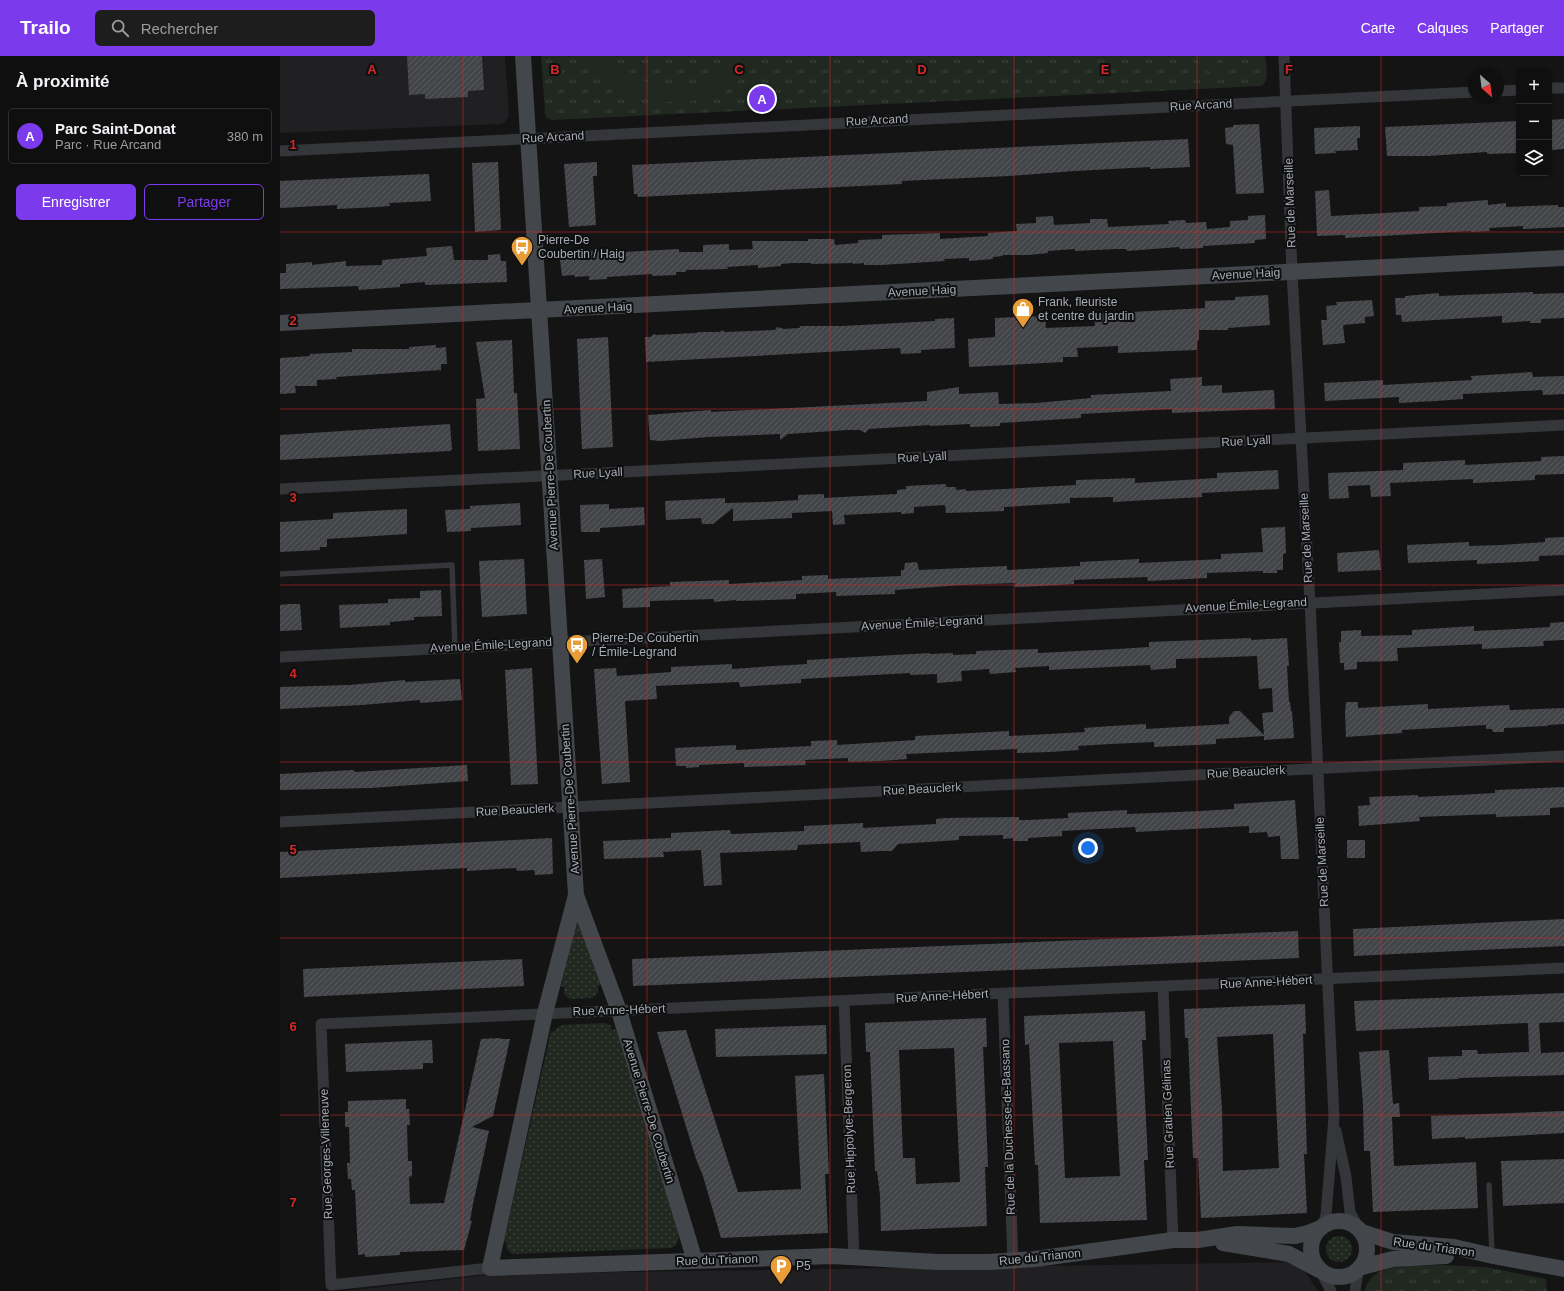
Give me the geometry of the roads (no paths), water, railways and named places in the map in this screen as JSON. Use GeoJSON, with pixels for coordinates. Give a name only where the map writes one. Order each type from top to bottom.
{"type":"FeatureCollection","features":[{"type":"Feature","properties":{"kind":"street","name":"Avenue Pierre-De Coubertin"},"geometry":{"type":"LineString","coordinates":[[523,56],[576,895],[619,1011],[695,1261]]}},
{"type":"Feature","properties":{"kind":"street","name":"Rue de Marseille"},"geometry":{"type":"LineString","coordinates":[[1284,56],[1292,272],[1310,602],[1334,1117],[1326,1215],[1322,1227]]}},
{"type":"Feature","properties":{"kind":"street"},"geometry":{"type":"LineString","coordinates":[[1552,88],[1564,88]]}},
{"type":"Feature","properties":{"kind":"street"},"geometry":{"type":"LineString","coordinates":[[1504,91],[1516,90]]}},
{"type":"Feature","properties":{"kind":"street","name":"Rue Arcand"},"geometry":{"type":"LineString","coordinates":[[280,151],[1468,92]]}},
{"type":"Feature","properties":{"kind":"street","name":"Avenue Haig"},"geometry":{"type":"LineString","coordinates":[[280,323],[1564,258]]}},
{"type":"Feature","properties":{"kind":"street","name":"Rue Lyall"},"geometry":{"type":"LineString","coordinates":[[280,490],[1564,425]]}},
{"type":"Feature","properties":{"kind":"street","name":"Avenue Émile-Legrand"},"geometry":{"type":"LineString","coordinates":[[280,657],[1310,602],[1564,590]]}},
{"type":"Feature","properties":{"kind":"street","name":"Rue Beauclerk"},"geometry":{"type":"LineString","coordinates":[[280,822],[1564,756]]}},
{"type":"Feature","properties":{"kind":"street","name":"Avenue Pierre-De Coubertin"},"geometry":{"type":"LineString","coordinates":[[490,1268],[545,1013],[576,895]]}},
{"type":"Feature","properties":{"kind":"street","name":"Rue Anne-Hébert"},"geometry":{"type":"LineString","coordinates":[[321,1024],[1564,968]]}},
{"type":"Feature","properties":{"kind":"street","name":"Rue Gratien Gélinas"},"geometry":{"type":"LineString","coordinates":[[1163,987],[1173,1240]]}},
{"type":"Feature","properties":{"kind":"street","name":"Rue de la Duchesse-de-Bassano"},"geometry":{"type":"LineString","coordinates":[[1003,994],[1013,1261]]}},
{"type":"Feature","properties":{"kind":"street","name":"Rue Hippolyte-Bergeron"},"geometry":{"type":"LineString","coordinates":[[844,1001],[854,1257]]}},
{"type":"Feature","properties":{"kind":"street","name":"Rue Georges-Villeneuve"},"geometry":{"type":"LineString","coordinates":[[321,1024],[331,1285]]}},
{"type":"Feature","properties":{"kind":"street","name":"Rue de Marseille"},"geometry":{"type":"LineString","coordinates":[[1334,1117],[1346,1176],[1350,1212],[1360,1230]]}},
{"type":"Feature","properties":{"kind":"street"},"geometry":{"type":"LineString","coordinates":[[1331,1291],[1313,1261],[1311,1249],[1314,1236],[1322,1227],[1339,1221],[1350,1223],[1360,1230],[1368,1248],[1367,1255],[1360,1269],[1354,1291]]}},
{"type":"Feature","properties":{"kind":"street","name":"Rue du Trianon"},"geometry":{"type":"LineString","coordinates":[[1198,1240],[1237,1234],[1295,1236],[1308,1233],[1322,1227]]}},
{"type":"Feature","properties":{"kind":"street","name":"Rue du Trianon"},"geometry":{"type":"LineString","coordinates":[[1360,1230],[1393,1242],[1454,1247],[1564,1270]]}},
{"type":"Feature","properties":{"kind":"street","name":"Rue du Trianon"},"geometry":{"type":"LineString","coordinates":[[331,1285],[490,1268],[832,1256],[937,1262],[1013,1261],[1060,1257],[1173,1240],[1198,1240],[1250,1246],[1289,1254],[1320,1271]]}},
{"type":"Feature","properties":{"kind":"street","name":"Rue du Trianon"},"geometry":{"type":"LineString","coordinates":[[1360,1269],[1393,1260],[1424,1256],[1488,1255]]}},
{"type":"Feature","properties":{"kind":"street"},"geometry":{"type":"LineString","coordinates":[[1320,1271],[1326,1275],[1340,1278],[1352,1275],[1360,1269]]}},
{"type":"Feature","properties":{"kind":"lane"},"geometry":{"type":"LineString","coordinates":[[280,574],[452,565],[455,647]]}},
{"type":"Feature","properties":{"kind":"lane"},"geometry":{"type":"LineString","coordinates":[[1488,1255],[1489,1185]]}},
{"type":"Feature","properties":{"kind":"place","name":"Parc Saint-Donat"},"geometry":{"type":"Point","coordinates":[762,99]}},
{"type":"Feature","properties":{"kind":"place","name":"Pierre-De Coubertin / Haig"},"geometry":{"type":"Point","coordinates":[522,266]}},
{"type":"Feature","properties":{"kind":"place","name":"Frank, fleuriste et centre du jardin"},"geometry":{"type":"Point","coordinates":[1023,328]}},
{"type":"Feature","properties":{"kind":"place","name":"Pierre-De Coubertin / Émile-Legrand"},"geometry":{"type":"Point","coordinates":[577,664]}},
{"type":"Feature","properties":{"kind":"place","name":"P5"},"geometry":{"type":"Point","coordinates":[781,1286]}}]}
